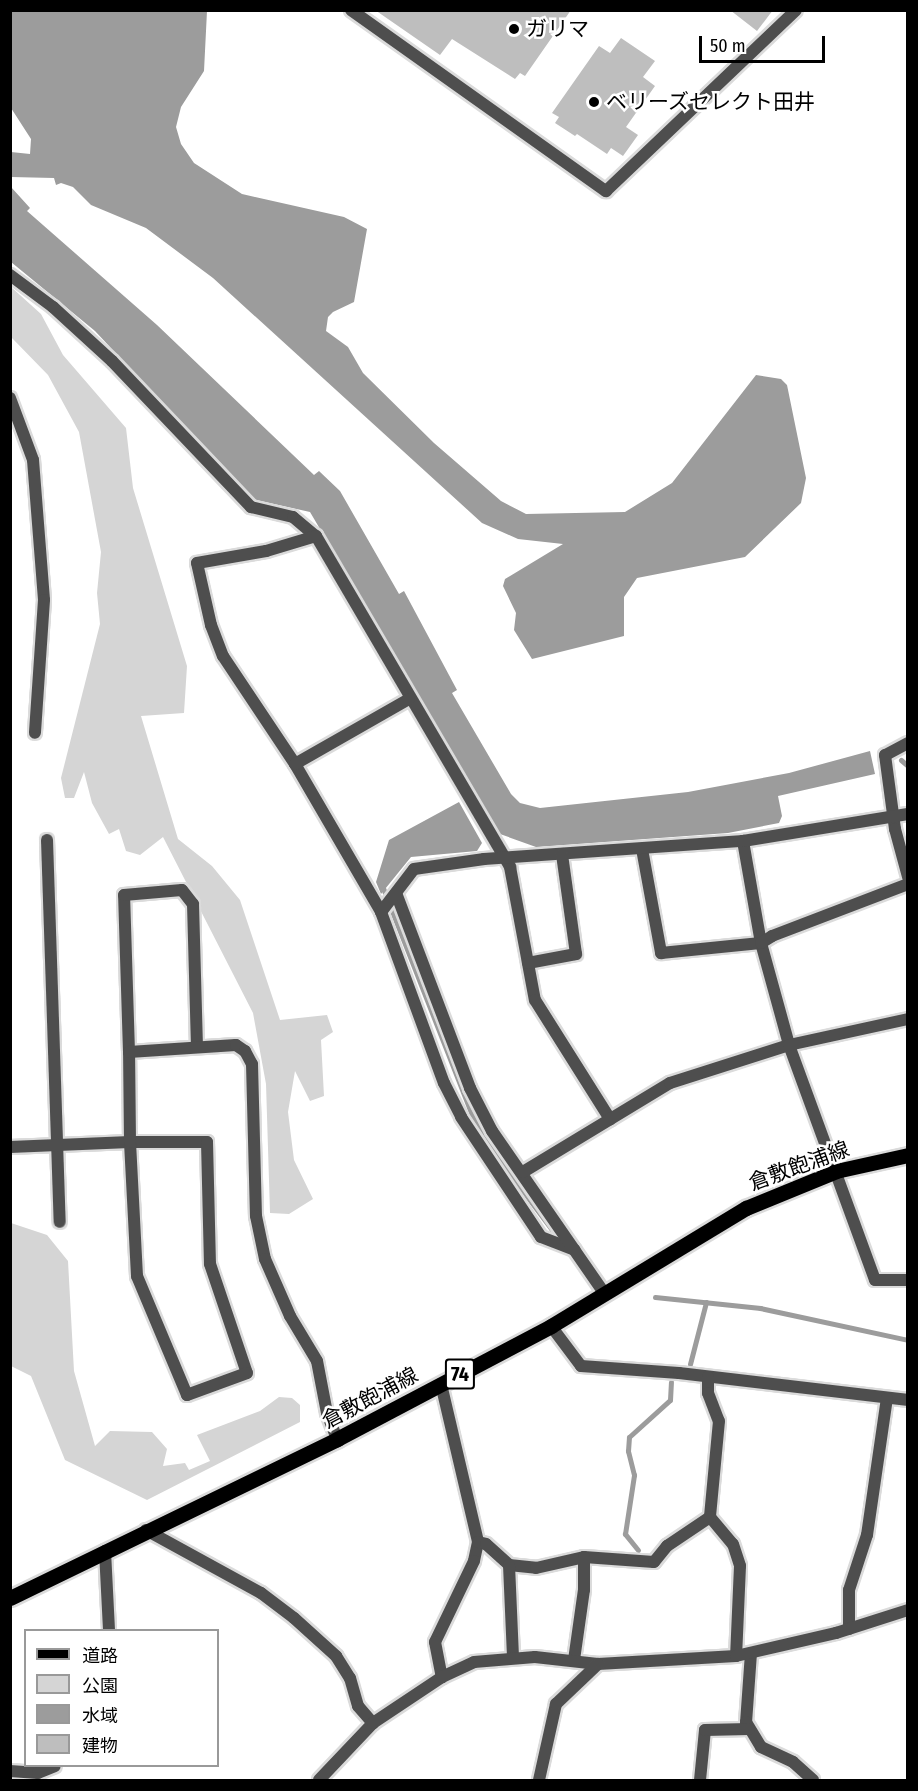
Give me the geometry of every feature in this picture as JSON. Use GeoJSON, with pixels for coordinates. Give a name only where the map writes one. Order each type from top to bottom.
{"type":"FeatureCollection","features":[{"type":"Feature","properties":{"kind":"main road","name":"倉敷飽浦線"},"geometry":{"type":"LineString","coordinates":[[10,1598],[337,1439],[441,1384],[550,1326],[746,1208],[836,1171],[908,1155]]}},
{"type":"Feature","properties":{"kind":"street"},"geometry":{"type":"LineString","coordinates":[[351,10],[606,191],[796,10]]}},
{"type":"Feature","properties":{"kind":"street"},"geometry":{"type":"LineString","coordinates":[[10,275],[53,307],[112,361],[251,507],[293,517],[316,536],[409,699],[510,867],[535,1000],[610,1119]]}},
{"type":"Feature","properties":{"kind":"street"},"geometry":{"type":"LineString","coordinates":[[10,398],[33,460],[44,600],[35,734]]}},
{"type":"Feature","properties":{"kind":"street"},"geometry":{"type":"LineString","coordinates":[[316,536],[266,551],[197,563],[223,656],[389,902],[470,1088],[492,1131],[523,1172],[604,1293]]}},
{"type":"Feature","properties":{"kind":"street"},"geometry":{"type":"LineString","coordinates":[[295,764],[409,699]]}},
{"type":"Feature","properties":{"kind":"street"},"geometry":{"type":"LineString","coordinates":[[908,743],[885,755],[885,771],[893,818],[908,876]]}},
{"type":"Feature","properties":{"kind":"street"},"geometry":{"type":"LineString","coordinates":[[389,902],[414,869],[505,858],[743,841],[908,814]]}},
{"type":"Feature","properties":{"kind":"street"},"geometry":{"type":"LineString","coordinates":[[47,840],[60,1222]]}},
{"type":"Feature","properties":{"kind":"street"},"geometry":{"type":"LineString","coordinates":[[743,841],[761,943],[789,1045],[875,1280],[908,1280]]}},
{"type":"Feature","properties":{"kind":"street"},"geometry":{"type":"LineString","coordinates":[[642,849],[661,953],[761,943],[772,936],[908,884]]}},
{"type":"Feature","properties":{"kind":"street"},"geometry":{"type":"LineString","coordinates":[[528,963],[576,954],[562,854]]}},
{"type":"Feature","properties":{"kind":"street"},"geometry":{"type":"LineString","coordinates":[[10,1146],[130,1142],[207,1142],[210,1264],[247,1373],[187,1395],[137,1276],[130,1142],[124,895],[182,891],[193,904],[196,1047]]}},
{"type":"Feature","properties":{"kind":"street"},"geometry":{"type":"LineString","coordinates":[[389,902],[444,1083],[461,1117],[541,1237],[574,1250]]}},
{"type":"Feature","properties":{"kind":"street"},"geometry":{"type":"LineString","coordinates":[[523,1172],[670,1083],[789,1045],[908,1019]]}},
{"type":"Feature","properties":{"kind":"street"},"geometry":{"type":"LineString","coordinates":[[129,1052],[236,1045],[250,1057],[256,1216],[265,1259],[290,1316],[317,1361],[327,1413],[337,1439]]}},
{"type":"Feature","properties":{"kind":"street"},"geometry":{"type":"LineString","coordinates":[[550,1326],[581,1366],[708,1377],[908,1400]]}},
{"type":"Feature","properties":{"kind":"street"},"geometry":{"type":"LineString","coordinates":[[708,1377],[708,1393],[719,1421],[710,1517],[733,1544],[740,1566],[736,1656]]}},
{"type":"Feature","properties":{"kind":"street"},"geometry":{"type":"LineString","coordinates":[[441,1384],[478,1542],[474,1561],[435,1642],[442,1677]]}},
{"type":"Feature","properties":{"kind":"street"},"geometry":{"type":"LineString","coordinates":[[849,1629],[849,1590],[867,1535],[887,1398]]}},
{"type":"Feature","properties":{"kind":"street"},"geometry":{"type":"LineString","coordinates":[[478,1542],[486,1544],[509,1565],[536,1568],[584,1557],[654,1562],[667,1546],[710,1517]]}},
{"type":"Feature","properties":{"kind":"street"},"geometry":{"type":"LineString","coordinates":[[146,1530],[261,1593],[294,1618],[336,1656],[350,1678],[358,1706],[373,1723]]}},
{"type":"Feature","properties":{"kind":"street"},"geometry":{"type":"LineString","coordinates":[[105,1551],[109,1629]]}},
{"type":"Feature","properties":{"kind":"street"},"geometry":{"type":"LineString","coordinates":[[574,1660],[584,1590],[584,1557]]}},
{"type":"Feature","properties":{"kind":"street"},"geometry":{"type":"LineString","coordinates":[[509,1565],[513,1658]]}},
{"type":"Feature","properties":{"kind":"street"},"geometry":{"type":"LineString","coordinates":[[319,1780],[373,1723],[442,1677],[474,1662],[513,1658],[574,1660],[598,1664],[736,1656],[849,1629],[908,1610]]}},
{"type":"Feature","properties":{"kind":"street"},"geometry":{"type":"LineString","coordinates":[[751,1653],[746,1722],[749,1729],[761,1747],[793,1762],[813,1780]]}},
{"type":"Feature","properties":{"kind":"street"},"geometry":{"type":"LineString","coordinates":[[539,1780],[556,1704],[598,1664]]}},
{"type":"Feature","properties":{"kind":"street"},"geometry":{"type":"LineString","coordinates":[[700,1780],[705,1730],[749,1729]]}},
{"type":"Feature","properties":{"kind":"street"},"geometry":{"type":"LineString","coordinates":[[10,1771],[38,1773],[53,1767]]}},
{"type":"Feature","properties":{"kind":"green space"},"geometry":{"type":"Polygon","coordinates":[[[10,286],[41,314],[63,355],[126,428],[133,488],[187,666],[184,713],[141,716],[178,839],[212,866],[240,900],[280,1020],[327,1015],[333,1032],[321,1040],[324,1096],[310,1101],[295,1071],[288,1112],[294,1160],[313,1199],[289,1214],[270,1213],[266,1084],[253,1013],[163,837],[140,855],[126,851],[119,829],[109,834],[92,803],[84,772],[74,798],[65,798],[61,778],[100,624],[97,593],[101,552],[79,432],[48,375],[11,337],[10,286]]]}},
{"type":"Feature","properties":{"kind":"green space"},"geometry":{"type":"Polygon","coordinates":[[[11,1223],[47,1235],[68,1261],[74,1371],[95,1446],[110,1431],[152,1432],[167,1449],[163,1466],[185,1463],[189,1470],[210,1461],[197,1435],[260,1411],[279,1397],[292,1398],[300,1405],[300,1422],[147,1500],[65,1460],[31,1376],[11,1366],[11,1223]]]}},
{"type":"Feature","properties":{"kind":"water"},"geometry":{"type":"Polygon","coordinates":[[[11,10],[207,11],[204,71],[181,107],[176,127],[181,144],[194,163],[242,194],[344,217],[367,229],[354,302],[333,312],[328,317],[326,331],[348,347],[363,373],[434,443],[501,501],[526,514],[625,512],[672,483],[756,375],[781,379],[787,385],[806,478],[801,503],[745,557],[637,578],[624,597],[624,636],[532,659],[514,630],[516,613],[503,586],[505,579],[563,544],[518,539],[482,523],[213,278],[146,228],[91,205],[73,187],[61,183],[56,185],[54,178],[11,177],[11,152],[30,154],[31,139],[11,108],[11,10]]]}},
{"type":"Feature","properties":{"kind":"water"},"geometry":{"type":"Polygon","coordinates":[[[11,187],[30,208],[27,211],[157,325],[314,475],[319,471],[340,491],[399,594],[404,591],[457,690],[452,693],[511,794],[520,803],[540,808],[688,792],[789,773],[870,751],[875,774],[778,796],[782,816],[779,823],[728,833],[536,847],[500,834],[310,512],[252,499],[95,331],[11,262],[11,187]]]}},
{"type":"Feature","properties":{"kind":"water"},"geometry":{"type":"Polygon","coordinates":[[[459,802],[482,843],[477,851],[411,857],[381,894],[376,882],[389,840],[459,802]]]}},
{"type":"Feature","properties":{"kind":"building"},"geometry":{"type":"Polygon","coordinates":[[[375,10],[571,10],[525,76],[520,73],[515,79],[452,39],[440,55],[375,10]]]}},
{"type":"Feature","properties":{"kind":"building"},"geometry":{"type":"Polygon","coordinates":[[[730,10],[773,10],[757,31],[730,10]]]}},
{"type":"Feature","properties":{"kind":"building"},"geometry":{"type":"Polygon","coordinates":[[[621,38],[655,61],[643,77],[655,86],[626,127],[638,135],[623,156],[611,148],[607,154],[577,134],[575,136],[555,123],[559,117],[552,113],[599,46],[610,53],[621,38]]]}},
{"type":"Feature","properties":{"kind":"waterway"},"geometry":{"type":"LineString","coordinates":[[901,760],[908,766]]}},
{"type":"Feature","properties":{"kind":"waterway"},"geometry":{"type":"LineString","coordinates":[[383,888],[471,1113],[496,1155],[555,1234]]}},
{"type":"Feature","properties":{"kind":"waterway"},"geometry":{"type":"LineString","coordinates":[[655,1297],[760,1308],[908,1340]]}},
{"type":"Feature","properties":{"kind":"waterway"},"geometry":{"type":"LineString","coordinates":[[690,1364],[706,1302]]}},
{"type":"Feature","properties":{"kind":"waterway"},"geometry":{"type":"LineString","coordinates":[[638,1550],[625,1534],[634,1475],[628,1451],[629,1437],[670,1400],[671,1382]]}},
{"type":"Feature","properties":{"kind":"place","name":"ガリマ"},"geometry":{"type":"Point","coordinates":[514,29]}},
{"type":"Feature","properties":{"kind":"place","name":"ベリーズセレクト田井"},"geometry":{"type":"Point","coordinates":[594,102]}}]}
